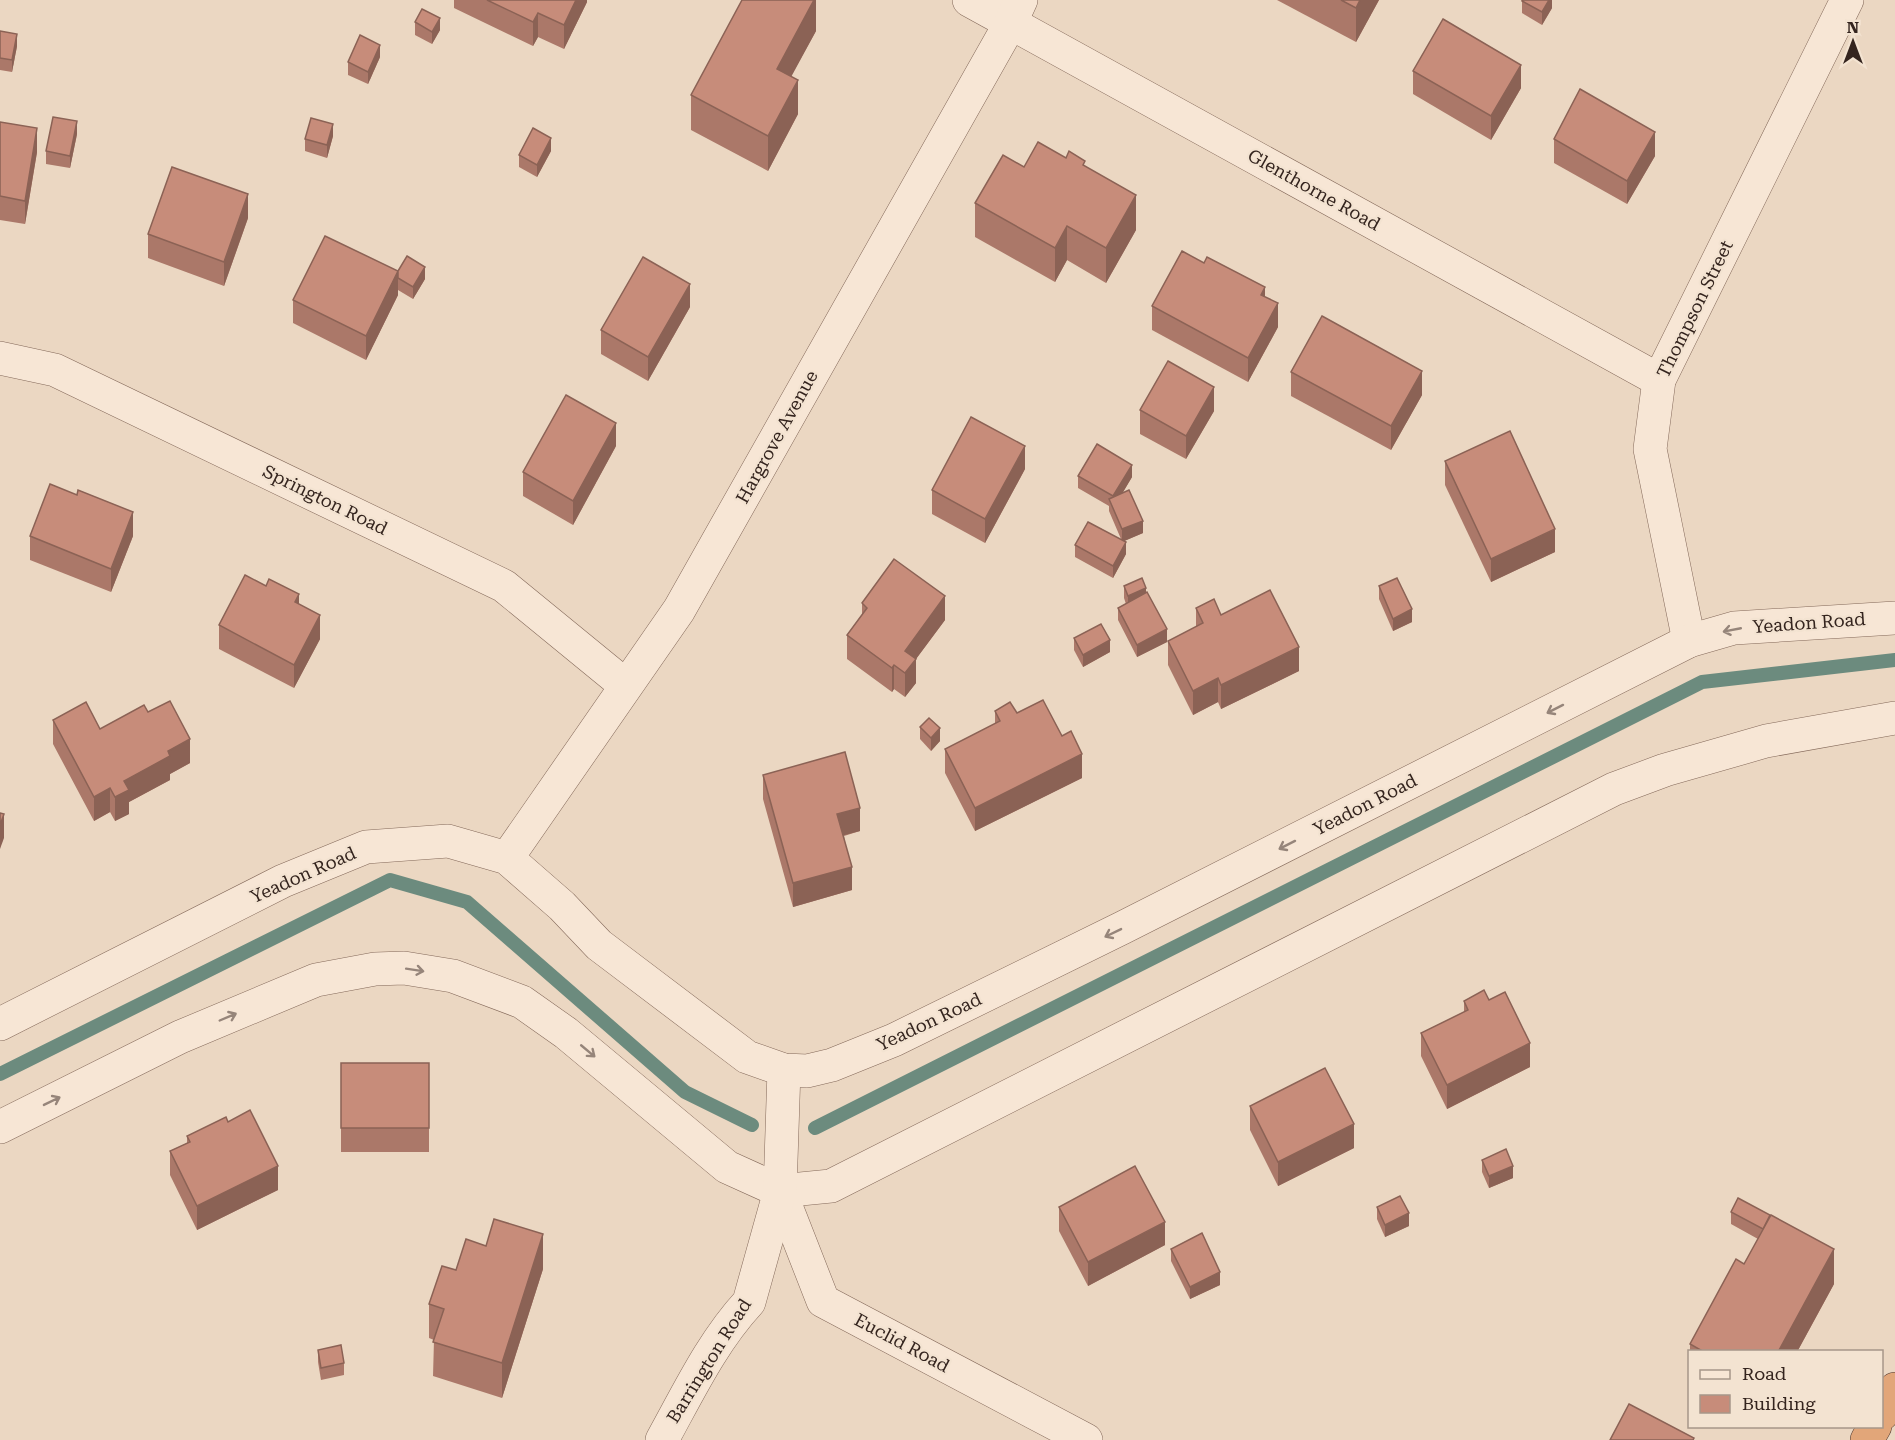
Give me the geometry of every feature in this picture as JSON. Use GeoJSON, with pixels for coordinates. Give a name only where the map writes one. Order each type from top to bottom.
{"type":"FeatureCollection","features":[{"type":"Feature","properties":{"kind":"highway"},"geometry":{"type":"LineString","coordinates":[[1883,1410],[1895,1389]]}},
{"type":"Feature","properties":{"kind":"street","name":"Glenthorne Road"},"geometry":{"type":"LineString","coordinates":[[969,0],[1016,11],[1659,380]]}},
{"type":"Feature","properties":{"kind":"street","name":"Thompson Street"},"geometry":{"type":"LineString","coordinates":[[1689,641],[1650,449],[1659,380],[1847,0]]}},
{"type":"Feature","properties":{"kind":"street","name":"Hargrove Avenue"},"geometry":{"type":"LineString","coordinates":[[507,858],[679,610],[1016,11]]}},
{"type":"Feature","properties":{"kind":"street","name":"Springton Road"},"geometry":{"type":"LineString","coordinates":[[0,358],[55,370],[504,586],[625,685]]}},
{"type":"Feature","properties":{"kind":"street","name":"Yeadon Road"},"geometry":{"type":"LineString","coordinates":[[0,1024],[283,880],[366,847],[448,841],[507,858],[562,906],[599,945],[692,1018],[747,1057],[784,1070],[807,1071],[832,1065],[894,1040],[1122,928],[1689,641],[1734,628],[1895,618]]}},
{"type":"Feature","properties":{"kind":"street"},"geometry":{"type":"LineString","coordinates":[[0,1127],[180,1037],[316,980],[375,969],[404,968],[453,976],[522,1002],[566,1033],[727,1167],[780,1191],[831,1186],[1614,789],[1665,770],[1766,741],[1895,718]]}},
{"type":"Feature","properties":{"kind":"street","name":"Barrington Road"},"geometry":{"type":"LineString","coordinates":[[662,1440],[702,1368],[736,1315],[749,1302],[780,1191],[784,1070]]}},
{"type":"Feature","properties":{"kind":"street","name":"Euclid Road"},"geometry":{"type":"LineString","coordinates":[[780,1191],[823,1301],[1086,1440]]}},
{"type":"Feature","properties":{"kind":"building"},"geometry":{"type":"Polygon","coordinates":[[[487,0],[576,0],[564,25],[538,13],[533,22],[487,0]]]}},
{"type":"Feature","properties":{"kind":"building"},"geometry":{"type":"Polygon","coordinates":[[[742,0],[814,0],[777,69],[798,80],[768,136],[691,95],[742,0]]]}},
{"type":"Feature","properties":{"kind":"building"},"geometry":{"type":"Polygon","coordinates":[[[1341,0],[1360,0],[1356,8],[1341,0]]]}},
{"type":"Feature","properties":{"kind":"building"},"geometry":{"type":"Polygon","coordinates":[[[1522,0],[1549,0],[1542,12],[1522,0]]]}},
{"type":"Feature","properties":{"kind":"building"},"geometry":{"type":"Polygon","coordinates":[[[422,9],[440,18],[432,32],[415,22],[422,9]]]}},
{"type":"Feature","properties":{"kind":"building"},"geometry":{"type":"Polygon","coordinates":[[[1443,19],[1521,65],[1491,116],[1413,71],[1443,19]]]}},
{"type":"Feature","properties":{"kind":"building"},"geometry":{"type":"Polygon","coordinates":[[[0,31],[17,34],[12,60],[0,58],[0,31]]]}},
{"type":"Feature","properties":{"kind":"building"},"geometry":{"type":"Polygon","coordinates":[[[360,35],[380,45],[368,72],[348,62],[360,35]]]}},
{"type":"Feature","properties":{"kind":"building"},"geometry":{"type":"Polygon","coordinates":[[[1580,89],[1655,132],[1627,181],[1554,139],[1580,89]]]}},
{"type":"Feature","properties":{"kind":"building"},"geometry":{"type":"Polygon","coordinates":[[[53,117],[77,121],[70,156],[46,151],[53,117]]]}},
{"type":"Feature","properties":{"kind":"building"},"geometry":{"type":"Polygon","coordinates":[[[311,118],[333,124],[327,145],[305,139],[311,118]]]}},
{"type":"Feature","properties":{"kind":"building"},"geometry":{"type":"Polygon","coordinates":[[[0,122],[37,128],[25,201],[0,196],[0,122]]]}},
{"type":"Feature","properties":{"kind":"building"},"geometry":{"type":"Polygon","coordinates":[[[533,128],[551,138],[537,165],[519,155],[533,128]]]}},
{"type":"Feature","properties":{"kind":"building"},"geometry":{"type":"Polygon","coordinates":[[[1038,142],[1066,158],[1069,151],[1085,161],[1083,165],[1136,195],[1106,248],[1067,226],[1055,248],[975,203],[1003,155],[1024,167],[1038,142]]]}},
{"type":"Feature","properties":{"kind":"building"},"geometry":{"type":"Polygon","coordinates":[[[172,167],[248,194],[224,262],[148,234],[172,167]]]}},
{"type":"Feature","properties":{"kind":"building"},"geometry":{"type":"Polygon","coordinates":[[[325,236],[398,271],[366,336],[293,300],[325,236]]]}},
{"type":"Feature","properties":{"kind":"building"},"geometry":{"type":"Polygon","coordinates":[[[1182,251],[1204,263],[1207,257],[1265,287],[1261,295],[1278,303],[1248,358],[1152,306],[1182,251]]]}},
{"type":"Feature","properties":{"kind":"building"},"geometry":{"type":"Polygon","coordinates":[[[407,256],[425,267],[413,287],[398,278],[398,271],[407,256]]]}},
{"type":"Feature","properties":{"kind":"building"},"geometry":{"type":"Polygon","coordinates":[[[643,257],[690,284],[648,357],[601,330],[643,257]]]}},
{"type":"Feature","properties":{"kind":"building"},"geometry":{"type":"Polygon","coordinates":[[[1322,316],[1422,371],[1391,426],[1291,372],[1322,316]]]}},
{"type":"Feature","properties":{"kind":"building"},"geometry":{"type":"Polygon","coordinates":[[[1168,361],[1214,387],[1186,436],[1140,410],[1168,361]]]}},
{"type":"Feature","properties":{"kind":"building"},"geometry":{"type":"Polygon","coordinates":[[[566,395],[616,423],[573,501],[523,472],[566,395]]]}},
{"type":"Feature","properties":{"kind":"building"},"geometry":{"type":"Polygon","coordinates":[[[971,417],[1025,446],[985,519],[932,490],[971,417]]]}},
{"type":"Feature","properties":{"kind":"building"},"geometry":{"type":"Polygon","coordinates":[[[1510,431],[1555,529],[1491,559],[1445,461],[1510,431]]]}},
{"type":"Feature","properties":{"kind":"building"},"geometry":{"type":"Polygon","coordinates":[[[1097,444],[1132,465],[1113,496],[1078,476],[1097,444]]]}},
{"type":"Feature","properties":{"kind":"building"},"geometry":{"type":"Polygon","coordinates":[[[50,484],[77,495],[78,490],[133,512],[111,569],[30,536],[50,484]]]}},
{"type":"Feature","properties":{"kind":"building"},"geometry":{"type":"Polygon","coordinates":[[[1129,490],[1143,521],[1122,529],[1109,499],[1129,490]]]}},
{"type":"Feature","properties":{"kind":"building"},"geometry":{"type":"Polygon","coordinates":[[[1088,522],[1126,542],[1113,566],[1075,545],[1088,522]]]}},
{"type":"Feature","properties":{"kind":"building"},"geometry":{"type":"Polygon","coordinates":[[[894,559],[945,596],[905,651],[916,659],[905,673],[894,665],[892,668],[847,635],[867,608],[862,603],[894,559]]]}},
{"type":"Feature","properties":{"kind":"building"},"geometry":{"type":"Polygon","coordinates":[[[245,575],[266,586],[269,579],[299,594],[295,602],[320,615],[294,665],[219,625],[245,575]]]}},
{"type":"Feature","properties":{"kind":"building"},"geometry":{"type":"Polygon","coordinates":[[[1142,578],[1146,588],[1128,596],[1124,586],[1142,578]]]}},
{"type":"Feature","properties":{"kind":"building"},"geometry":{"type":"Polygon","coordinates":[[[1397,578],[1412,609],[1393,619],[1379,586],[1397,578]]]}},
{"type":"Feature","properties":{"kind":"building"},"geometry":{"type":"Polygon","coordinates":[[[1270,590],[1299,647],[1221,685],[1218,678],[1193,691],[1168,641],[1203,623],[1196,608],[1214,599],[1221,615],[1270,590]]]}},
{"type":"Feature","properties":{"kind":"building"},"geometry":{"type":"Polygon","coordinates":[[[1147,592],[1167,629],[1137,645],[1118,608],[1147,592]]]}},
{"type":"Feature","properties":{"kind":"building"},"geometry":{"type":"Polygon","coordinates":[[[1101,624],[1110,640],[1083,655],[1074,638],[1101,624]]]}},
{"type":"Feature","properties":{"kind":"building"},"geometry":{"type":"Polygon","coordinates":[[[1043,700],[1062,736],[1071,731],[1082,754],[975,808],[945,749],[1000,721],[995,711],[1010,702],[1017,713],[1043,700]]]}},
{"type":"Feature","properties":{"kind":"building"},"geometry":{"type":"Polygon","coordinates":[[[170,701],[190,739],[168,751],[170,756],[124,781],[129,790],[115,797],[110,788],[94,797],[53,720],[86,702],[100,729],[144,705],[148,712],[170,701]]]}},
{"type":"Feature","properties":{"kind":"building"},"geometry":{"type":"Polygon","coordinates":[[[929,718],[940,728],[931,738],[920,727],[929,718]]]}},
{"type":"Feature","properties":{"kind":"building"},"geometry":{"type":"Polygon","coordinates":[[[845,752],[860,808],[837,814],[852,867],[793,883],[763,775],[845,752]]]}},
{"type":"Feature","properties":{"kind":"building"},"geometry":{"type":"Polygon","coordinates":[[[0,813],[4,814],[0,825],[0,813]]]}},
{"type":"Feature","properties":{"kind":"building"},"geometry":{"type":"Polygon","coordinates":[[[1484,990],[1489,1000],[1505,992],[1530,1043],[1447,1085],[1421,1033],[1468,1010],[1464,1001],[1484,990]]]}},
{"type":"Feature","properties":{"kind":"building"},"geometry":{"type":"Polygon","coordinates":[[[341,1063],[429,1063],[429,1128],[341,1128],[341,1063]]]}},
{"type":"Feature","properties":{"kind":"building"},"geometry":{"type":"Polygon","coordinates":[[[1325,1068],[1354,1124],[1278,1162],[1250,1106],[1325,1068]]]}},
{"type":"Feature","properties":{"kind":"building"},"geometry":{"type":"Polygon","coordinates":[[[250,1110],[278,1166],[197,1206],[170,1151],[190,1142],[187,1136],[226,1117],[228,1122],[250,1110]]]}},
{"type":"Feature","properties":{"kind":"building"},"geometry":{"type":"Polygon","coordinates":[[[1506,1149],[1513,1166],[1489,1176],[1482,1160],[1506,1149]]]}},
{"type":"Feature","properties":{"kind":"building"},"geometry":{"type":"Polygon","coordinates":[[[1135,1166],[1165,1222],[1088,1262],[1059,1207],[1135,1166]]]}},
{"type":"Feature","properties":{"kind":"building"},"geometry":{"type":"Polygon","coordinates":[[[1400,1196],[1409,1213],[1385,1225],[1377,1207],[1400,1196]]]}},
{"type":"Feature","properties":{"kind":"building"},"geometry":{"type":"Polygon","coordinates":[[[1738,1198],[1770,1215],[1763,1229],[1731,1212],[1738,1198]]]}},
{"type":"Feature","properties":{"kind":"building"},"geometry":{"type":"Polygon","coordinates":[[[1771,1215],[1834,1249],[1779,1350],[1700,1350],[1690,1344],[1736,1259],[1744,1264],[1771,1215]]]}},
{"type":"Feature","properties":{"kind":"building"},"geometry":{"type":"Polygon","coordinates":[[[494,1219],[543,1234],[502,1363],[433,1342],[444,1309],[429,1304],[442,1266],[456,1270],[466,1239],[486,1246],[494,1219]]]}},
{"type":"Feature","properties":{"kind":"building"},"geometry":{"type":"Polygon","coordinates":[[[1202,1233],[1220,1272],[1190,1287],[1171,1249],[1202,1233]]]}},
{"type":"Feature","properties":{"kind":"building"},"geometry":{"type":"Polygon","coordinates":[[[341,1345],[344,1363],[321,1368],[318,1350],[341,1345]]]}},
{"type":"Feature","properties":{"kind":"building"},"geometry":{"type":"Polygon","coordinates":[[[1629,1404],[1694,1438],[1693,1440],[1610,1440],[1629,1404]]]}},
{"type":"Feature","properties":{"kind":"waterway"},"geometry":{"type":"LineString","coordinates":[[815,1128],[1702,682],[1895,660]]}},
{"type":"Feature","properties":{"kind":"waterway"},"geometry":{"type":"LineString","coordinates":[[0,1074],[390,880],[467,902],[685,1092],[752,1125]]}}]}
